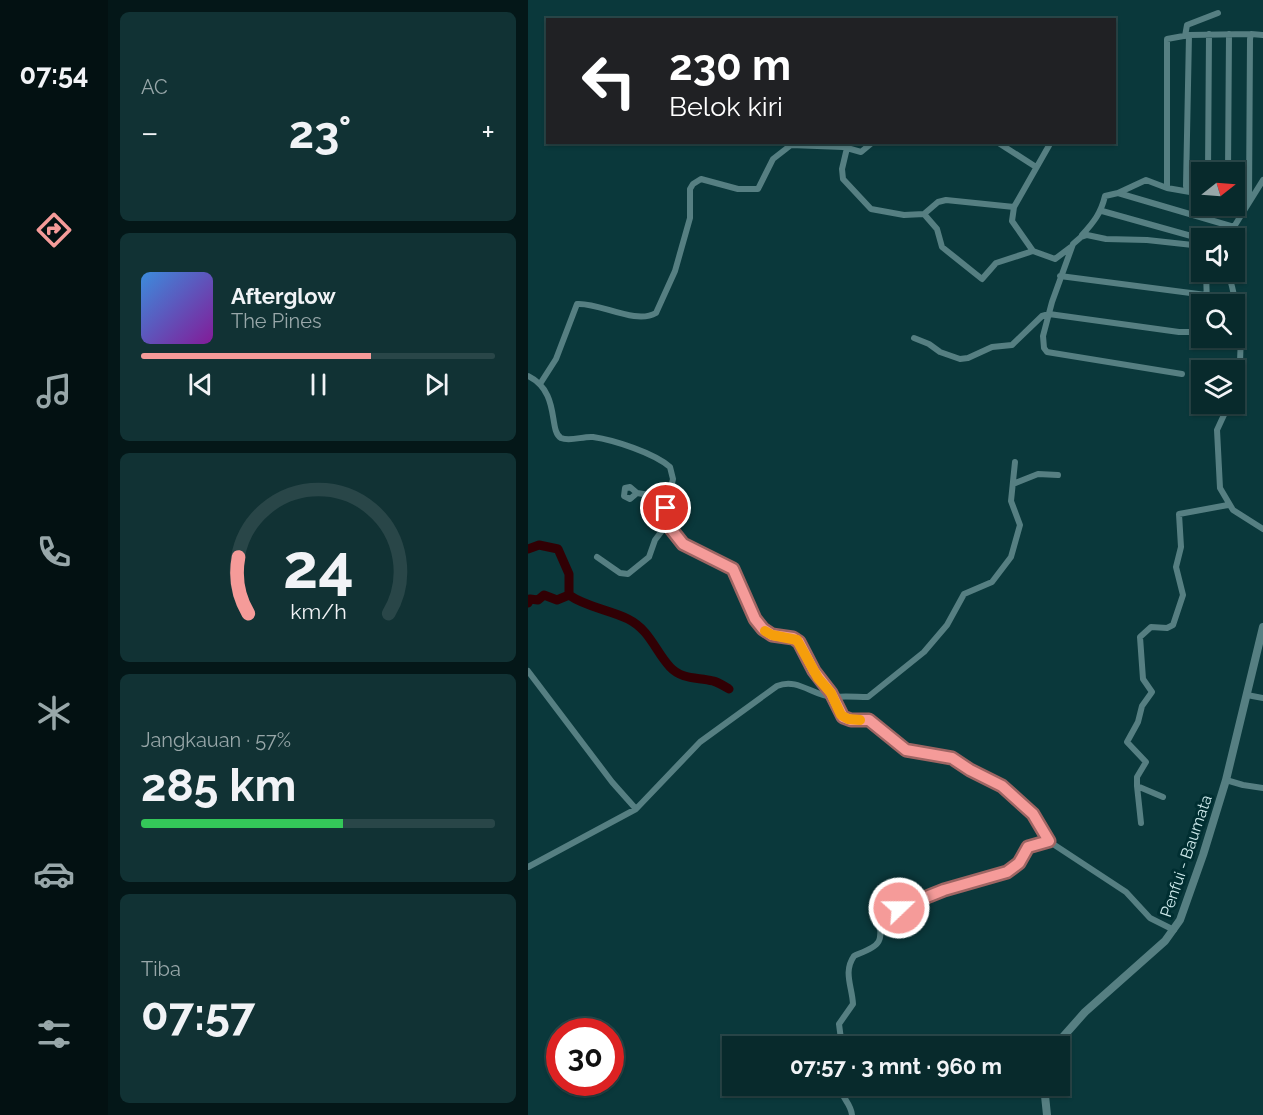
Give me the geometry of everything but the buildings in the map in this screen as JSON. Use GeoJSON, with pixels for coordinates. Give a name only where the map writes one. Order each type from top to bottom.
{"type":"FeatureCollection","features":[{"type":"Feature","properties":{"kind":"street"},"geometry":{"type":"LineString","coordinates":[[1191,192],[1186,186],[1187,26],[1218,13]]}},
{"type":"Feature","properties":{"kind":"street"},"geometry":{"type":"LineString","coordinates":[[1208,162],[1209,34]]}},
{"type":"Feature","properties":{"kind":"street"},"geometry":{"type":"LineString","coordinates":[[1167,188],[1167,39],[1209,34],[1263,35]]}},
{"type":"Feature","properties":{"kind":"street"},"geometry":{"type":"LineString","coordinates":[[1228,162],[1229,34]]}},
{"type":"Feature","properties":{"kind":"street"},"geometry":{"type":"LineString","coordinates":[[1247,204],[1251,34]]}},
{"type":"Feature","properties":{"kind":"street"},"geometry":{"type":"LineString","coordinates":[[540,384],[556,359],[577,304],[627,314],[646,316],[656,313],[675,271],[690,218],[690,192],[693,184],[703,179],[738,189],[758,189],[772,159],[791,145],[847,148],[861,152],[871,144]]}},
{"type":"Feature","properties":{"kind":"street"},"geometry":{"type":"LineString","coordinates":[[1000,144],[1036,167]]}},
{"type":"Feature","properties":{"kind":"street"},"geometry":{"type":"LineString","coordinates":[[1050,144],[1014,207],[1012,221],[1033,250],[1056,259],[1096,220],[1102,211],[1105,196],[1118,194],[1146,180],[1167,188],[1191,192]]}},
{"type":"Feature","properties":{"kind":"street"},"geometry":{"type":"LineString","coordinates":[[847,148],[842,169],[843,179],[872,209],[904,215],[924,214],[938,202],[946,200],[1014,207]]}},
{"type":"Feature","properties":{"kind":"street"},"geometry":{"type":"LineString","coordinates":[[1118,194],[1234,227],[1263,180]]}},
{"type":"Feature","properties":{"kind":"street"},"geometry":{"type":"LineString","coordinates":[[1102,211],[1191,236]]}},
{"type":"Feature","properties":{"kind":"street"},"geometry":{"type":"LineString","coordinates":[[924,214],[937,229],[942,247],[981,279],[996,263],[1033,250]]}},
{"type":"Feature","properties":{"kind":"street"},"geometry":{"type":"LineString","coordinates":[[1081,237],[1087,235],[1106,239],[1191,245]]}},
{"type":"Feature","properties":{"kind":"street"},"geometry":{"type":"LineString","coordinates":[[1073,244],[1060,276],[1043,336],[1044,348],[1047,352],[1182,374]]}},
{"type":"Feature","properties":{"kind":"street"},"geometry":{"type":"LineString","coordinates":[[1060,276],[1198,294]]}},
{"type":"Feature","properties":{"kind":"street"},"geometry":{"type":"LineString","coordinates":[[914,338],[929,344],[940,352],[965,359],[992,346],[1012,345],[1042,316],[1049,314],[1191,332]]}},
{"type":"Feature","properties":{"kind":"street"},"geometry":{"type":"LineString","coordinates":[[528,376],[540,384],[550,399],[558,436],[568,439],[594,437],[645,453],[670,467],[673,474],[665,513],[668,524],[686,546],[723,562],[733,569],[757,623],[772,635],[797,640],[845,719],[869,720],[906,750],[952,758],[1002,786],[1033,814],[1049,841],[1126,892],[1150,918],[1174,930]]}},
{"type":"Feature","properties":{"kind":"street"},"geometry":{"type":"LineString","coordinates":[[1224,414],[1218,426],[1216,438],[1219,484],[1228,505],[1263,529]]}},
{"type":"Feature","properties":{"kind":"street"},"geometry":{"type":"LineString","coordinates":[[528,867],[636,808],[700,742],[775,687],[790,683],[833,697],[845,695],[866,697],[913,662],[941,634],[965,592],[995,579],[1013,554],[1019,528],[1012,505],[1015,462]]}},
{"type":"Feature","properties":{"kind":"street"},"geometry":{"type":"LineString","coordinates":[[1013,484],[1038,474],[1058,475]]}},
{"type":"Feature","properties":{"kind":"street"},"geometry":{"type":"LineString","coordinates":[[637,493],[668,498]]}},
{"type":"Feature","properties":{"kind":"street"},"geometry":{"type":"LineString","coordinates":[[1141,823],[1137,779],[1146,762],[1126,742],[1138,722],[1142,706],[1152,692],[1143,679],[1140,637],[1152,627],[1167,628],[1173,625],[1182,600],[1183,591],[1176,567],[1181,547],[1179,515],[1181,512],[1228,505]]}},
{"type":"Feature","properties":{"kind":"street"},"geometry":{"type":"LineString","coordinates":[[597,557],[620,573],[628,574],[649,557],[655,540],[668,524]]}},
{"type":"Feature","properties":{"kind":"street","name":"Penfui - Baumata"},"geometry":{"type":"LineString","coordinates":[[1064,1036],[1085,1012],[1147,958],[1174,930],[1203,855],[1226,780],[1263,627]]}},
{"type":"Feature","properties":{"kind":"street"},"geometry":{"type":"LineString","coordinates":[[528,671],[612,782],[636,808]]}},
{"type":"Feature","properties":{"kind":"street"},"geometry":{"type":"LineString","coordinates":[[1247,695],[1263,698]]}},
{"type":"Feature","properties":{"kind":"street"},"geometry":{"type":"LineString","coordinates":[[1226,780],[1263,788]]}},
{"type":"Feature","properties":{"kind":"street"},"geometry":{"type":"LineString","coordinates":[[1137,786],[1163,797]]}},
{"type":"Feature","properties":{"kind":"street"},"geometry":{"type":"LineString","coordinates":[[840,1036],[838,1027],[853,1004],[848,979],[849,966],[854,956],[871,949],[879,942],[881,934],[879,915],[944,890],[1003,873],[1019,863],[1028,847],[1049,841]]}},
{"type":"Feature","properties":{"kind":"street"},"geometry":{"type":"LineString","coordinates":[[842,1096],[850,1107],[852,1115]]}},
{"type":"Feature","properties":{"kind":"street"},"geometry":{"type":"LineString","coordinates":[[1045,1096],[1047,1115]]}},
{"type":"Feature","properties":{"kind":"waterway"},"geometry":{"type":"LineString","coordinates":[[528,549],[539,545],[558,549],[569,574],[569,595],[636,624],[647,635],[670,667],[680,674],[715,682],[729,689]]}},
{"type":"Feature","properties":{"kind":"waterway"},"geometry":{"type":"LineString","coordinates":[[528,603],[530,599],[538,600],[544,595],[557,600],[569,595]]}},
{"type":"Feature","properties":{"kind":"slow traffic"},"geometry":{"type":"LineString","coordinates":[[765,631],[772,635],[797,640],[818,678],[831,693],[841,715],[848,719],[860,720]]}},
{"type":"Feature","properties":{"kind":"route"},"geometry":{"type":"LineString","coordinates":[[666,508],[668,525],[683,544],[733,569],[757,623],[772,635],[793,638],[799,642],[818,678],[831,693],[845,719],[869,720],[910,752],[944,755],[1002,786],[1033,814],[1049,841],[1028,847],[1019,863],[1003,873],[944,890],[899,908]]}}]}
